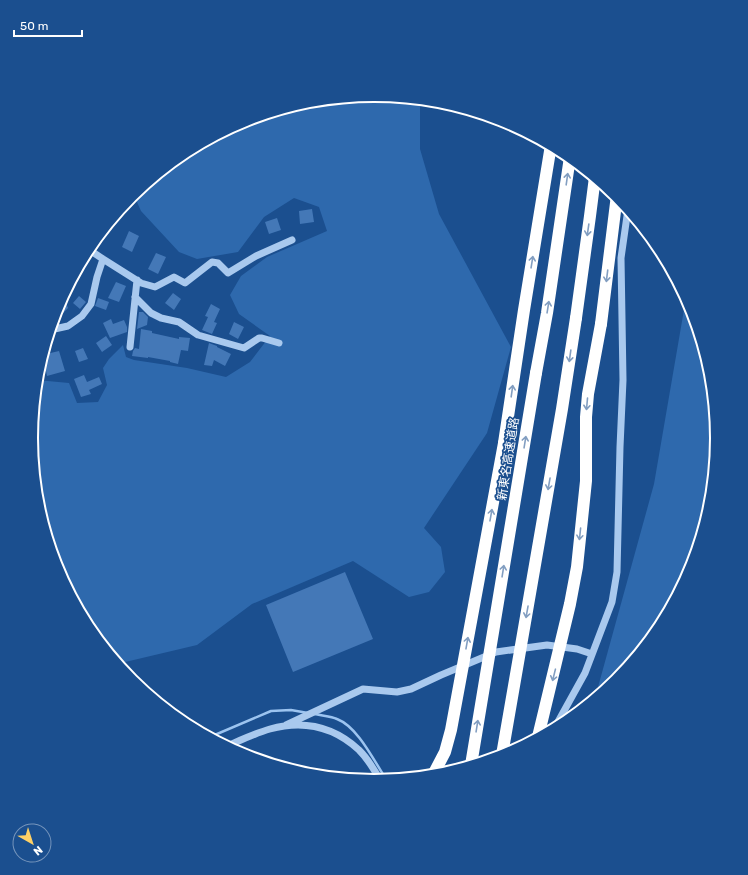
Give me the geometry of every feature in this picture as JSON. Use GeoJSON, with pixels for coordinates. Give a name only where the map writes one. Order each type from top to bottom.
{"type":"FeatureCollection","features":[{"type":"Feature","properties":{"kind":"highway"},"geometry":{"type":"LineString","coordinates":[[437,768],[445,752],[452,730],[504,443],[550,152]]}},
{"type":"Feature","properties":{"kind":"highway","name":"新東名高速道路"},"geometry":{"type":"LineString","coordinates":[[472,759],[547,313],[569,164]]}},
{"type":"Feature","properties":{"kind":"highway"},"geometry":{"type":"LineString","coordinates":[[503,748],[561,417],[594,183]]}},
{"type":"Feature","properties":{"kind":"highway"},"geometry":{"type":"LineString","coordinates":[[540,729],[570,604],[577,567],[586,481],[586,417],[588,394],[601,324],[616,204]]}},
{"type":"Feature","properties":{"kind":"street"},"geometry":{"type":"LineString","coordinates":[[560,717],[585,673],[612,602],[617,572],[623,380],[621,258],[627,216]]}},
{"type":"Feature","properties":{"kind":"street"},"geometry":{"type":"LineString","coordinates":[[94,252],[136,280],[155,287],[174,277],[185,283],[212,262],[218,263],[228,273],[256,256],[292,240]]}},
{"type":"Feature","properties":{"kind":"street"},"geometry":{"type":"LineString","coordinates":[[56,329],[68,326],[82,316],[91,304],[103,259]]}},
{"type":"Feature","properties":{"kind":"street"},"geometry":{"type":"LineString","coordinates":[[130,347],[136,280]]}},
{"type":"Feature","properties":{"kind":"street"},"geometry":{"type":"LineString","coordinates":[[135,297],[151,313],[161,318],[179,322],[198,335],[244,348],[259,338],[279,343]]}},
{"type":"Feature","properties":{"kind":"street"},"geometry":{"type":"LineString","coordinates":[[286,725],[363,690],[396,692],[411,689],[496,652],[547,645],[577,649],[592,654]]}},
{"type":"Feature","properties":{"kind":"street"},"geometry":{"type":"LineString","coordinates":[[235,743],[269,729],[286,725],[300,724],[322,728],[335,733],[360,750],[376,774]]}},
{"type":"Feature","properties":{"kind":"shaded area"},"geometry":{"type":"Polygon","coordinates":[[[352,102],[396,102],[420,104],[420,149],[439,214],[511,347],[487,433],[424,528],[441,547],[445,572],[429,592],[409,597],[353,561],[252,604],[197,645],[124,662],[107,642],[83,605],[73,586],[56,546],[49,524],[41,481],[38,438],[43,381],[69,383],[77,403],[98,402],[107,385],[103,368],[109,359],[123,345],[126,357],[134,360],[187,368],[226,377],[250,362],[270,336],[239,314],[230,295],[241,276],[267,257],[327,231],[319,207],[294,198],[264,217],[238,252],[197,259],[179,252],[141,211],[136,200],[169,171],[187,158],[225,136],[245,127],[287,113],[330,104],[352,102]]]}},
{"type":"Feature","properties":{"kind":"shaded area"},"geometry":{"type":"Polygon","coordinates":[[[684,309],[699,351],[707,394],[710,438],[704,503],[692,546],[665,606],[641,642],[627,659],[598,688],[654,484],[684,309]]]}},
{"type":"Feature","properties":{"kind":"building"},"geometry":{"type":"Polygon","coordinates":[[[312,209],[314,222],[300,224],[299,211],[312,209]]]}},
{"type":"Feature","properties":{"kind":"building"},"geometry":{"type":"Polygon","coordinates":[[[277,218],[281,230],[269,234],[265,222],[277,218]]]}},
{"type":"Feature","properties":{"kind":"building"},"geometry":{"type":"Polygon","coordinates":[[[129,231],[139,236],[132,252],[122,247],[129,231]]]}},
{"type":"Feature","properties":{"kind":"building"},"geometry":{"type":"Polygon","coordinates":[[[156,253],[166,257],[158,274],[148,269],[156,253]]]}},
{"type":"Feature","properties":{"kind":"building"},"geometry":{"type":"Polygon","coordinates":[[[116,282],[126,286],[119,302],[108,298],[116,282]]]}},
{"type":"Feature","properties":{"kind":"building"},"geometry":{"type":"Polygon","coordinates":[[[173,293],[181,299],[174,310],[165,303],[173,293]]]}},
{"type":"Feature","properties":{"kind":"building"},"geometry":{"type":"Polygon","coordinates":[[[79,296],[86,302],[80,309],[73,303],[79,296]]]}},
{"type":"Feature","properties":{"kind":"building"},"geometry":{"type":"Polygon","coordinates":[[[98,298],[109,302],[106,310],[95,306],[98,298]]]}},
{"type":"Feature","properties":{"kind":"building"},"geometry":{"type":"Polygon","coordinates":[[[66,304],[68,308],[62,314],[66,304]]]}},
{"type":"Feature","properties":{"kind":"building"},"geometry":{"type":"Polygon","coordinates":[[[211,304],[220,309],[214,322],[217,323],[212,334],[202,330],[208,317],[205,316],[211,304]]]}},
{"type":"Feature","properties":{"kind":"building"},"geometry":{"type":"Polygon","coordinates":[[[139,312],[143,312],[148,317],[147,325],[137,329],[139,312]]]}},
{"type":"Feature","properties":{"kind":"building"},"geometry":{"type":"Polygon","coordinates":[[[111,319],[113,324],[124,320],[127,327],[127,332],[110,338],[103,323],[111,319]]]}},
{"type":"Feature","properties":{"kind":"building"},"geometry":{"type":"Polygon","coordinates":[[[234,322],[244,327],[238,339],[229,334],[234,322]]]}},
{"type":"Feature","properties":{"kind":"building"},"geometry":{"type":"Polygon","coordinates":[[[141,329],[179,339],[179,337],[190,338],[188,351],[181,350],[178,364],[148,357],[132,356],[135,348],[139,349],[141,329]]]}},
{"type":"Feature","properties":{"kind":"building"},"geometry":{"type":"Polygon","coordinates":[[[106,336],[112,345],[102,352],[96,343],[106,336]]]}},
{"type":"Feature","properties":{"kind":"building"},"geometry":{"type":"Polygon","coordinates":[[[209,343],[231,354],[225,366],[214,360],[212,366],[204,365],[209,343]]]}},
{"type":"Feature","properties":{"kind":"building"},"geometry":{"type":"Polygon","coordinates":[[[83,348],[88,359],[79,362],[75,351],[83,348]]]}},
{"type":"Feature","properties":{"kind":"building"},"geometry":{"type":"Polygon","coordinates":[[[59,351],[65,371],[47,376],[46,371],[44,372],[48,353],[59,351]]]}},
{"type":"Feature","properties":{"kind":"building"},"geometry":{"type":"Polygon","coordinates":[[[84,375],[87,382],[99,377],[102,384],[89,390],[91,394],[81,397],[74,379],[84,375]]]}},
{"type":"Feature","properties":{"kind":"building"},"geometry":{"type":"Polygon","coordinates":[[[345,572],[373,639],[293,672],[266,605],[345,572]]]}},
{"type":"Feature","properties":{"kind":"waterway"},"geometry":{"type":"LineString","coordinates":[[217,734],[271,711],[291,710],[308,713]]}},
{"type":"Feature","properties":{"kind":"waterway"},"geometry":{"type":"LineString","coordinates":[[315,714],[337,719],[352,729],[365,745],[383,774]]}}]}
